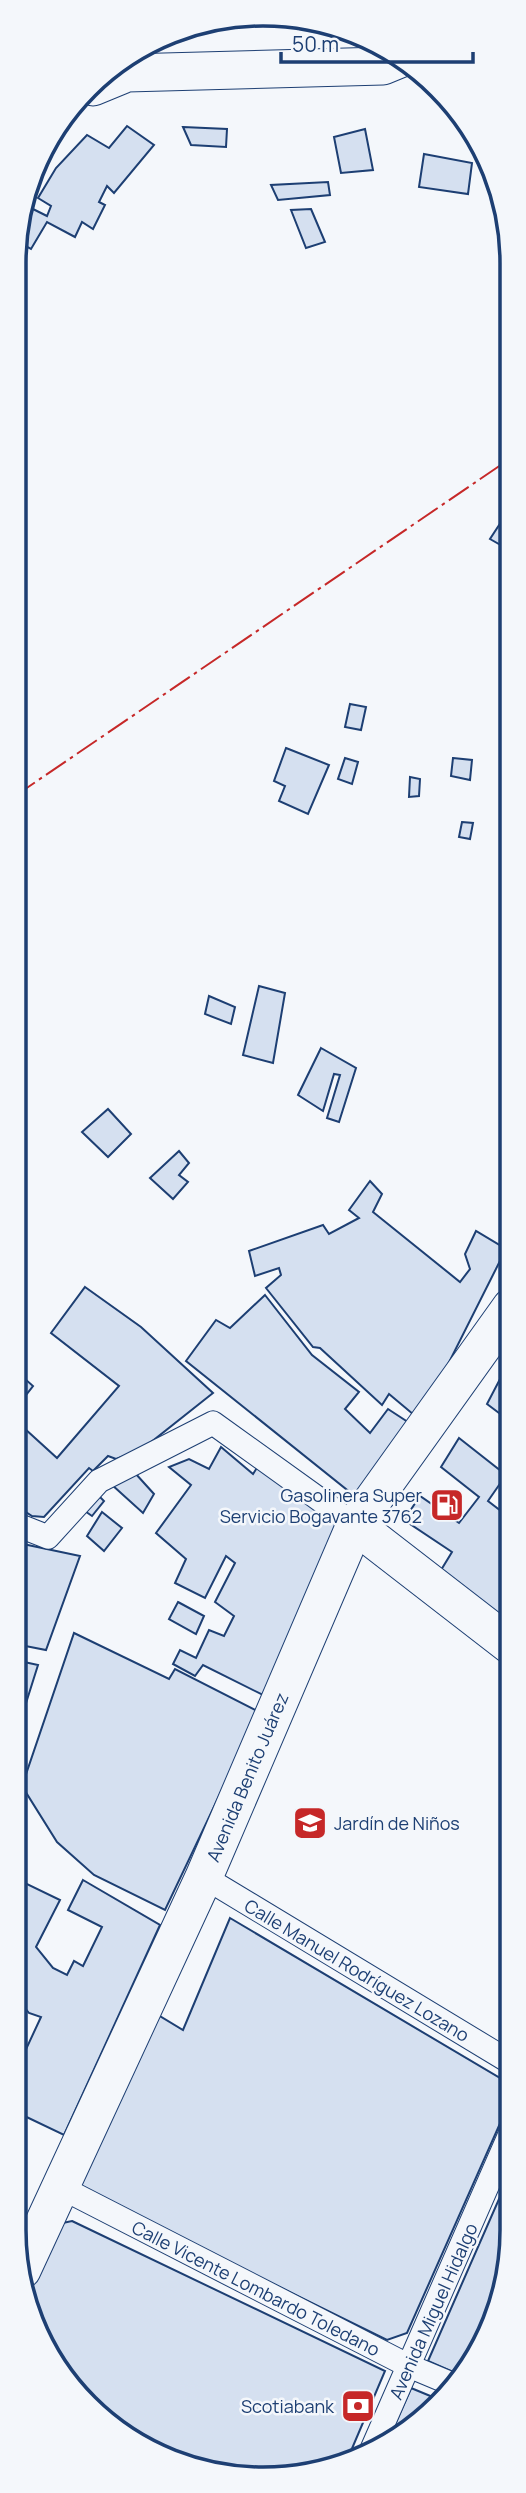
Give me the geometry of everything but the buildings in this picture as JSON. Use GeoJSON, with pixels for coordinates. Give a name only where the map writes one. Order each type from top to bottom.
{"type":"FeatureCollection","features":[{"type":"Feature","properties":{"kind":"main road"},"geometry":{"type":"LineString","coordinates":[[116,78],[127,73],[383,66],[390,63]]}},
{"type":"Feature","properties":{"kind":"main road","name":"Avenida Benito Juárez"},"geometry":{"type":"LineString","coordinates":[[28,2256],[204,1877],[355,1525],[500,1323]]}},
{"type":"Feature","properties":{"kind":"main road"},"geometry":{"type":"LineString","coordinates":[[355,1525],[500,1637]]}},
{"type":"Feature","properties":{"kind":"street"},"geometry":{"type":"LineString","coordinates":[[27,1529],[48,1537],[99,1481],[213,1423],[355,1525]]}},
{"type":"Feature","properties":{"kind":"street","name":"Calle Manuel Rodríguez Lozano"},"geometry":{"type":"LineString","coordinates":[[204,1877],[500,2057]]}},
{"type":"Feature","properties":{"kind":"street","name":"Avenida Miguel Hidalgo"},"geometry":{"type":"LineString","coordinates":[[377,2437],[500,2157]]}},
{"type":"Feature","properties":{"kind":"street","name":"Calle Vicente Lombardo Toledano"},"geometry":{"type":"LineString","coordinates":[[60,2188],[409,2366],[445,2381]]}},
{"type":"Feature","properties":{"kind":"power"},"geometry":{"type":"LineString","coordinates":[[26,788],[499,466]]}},
{"type":"Feature","properties":{"kind":"place","name":"Gasolinera Super Servicio Bogavante 3762"},"geometry":{"type":"Point","coordinates":[447,1505]}},
{"type":"Feature","properties":{"kind":"place","name":"Jardín de Niños"},"geometry":{"type":"Point","coordinates":[310,1823]}},
{"type":"Feature","properties":{"kind":"place","name":"Scotiabank"},"geometry":{"type":"Point","coordinates":[358,2406]}}]}
